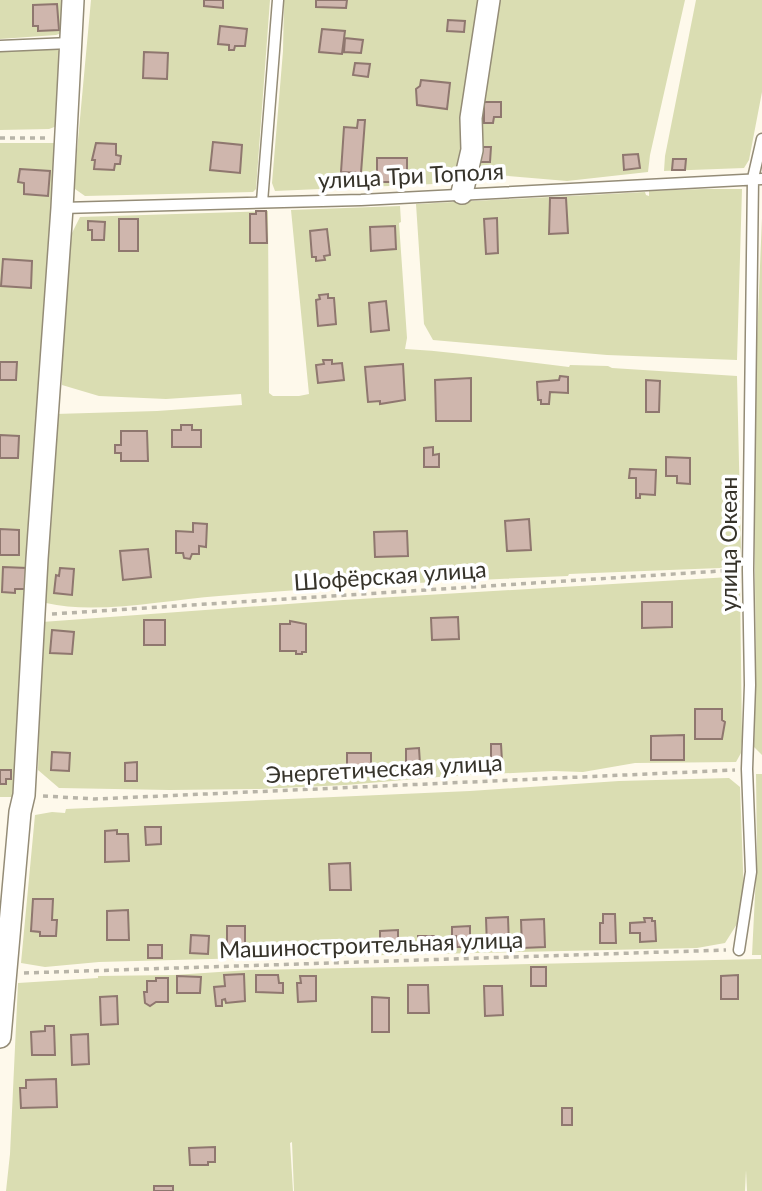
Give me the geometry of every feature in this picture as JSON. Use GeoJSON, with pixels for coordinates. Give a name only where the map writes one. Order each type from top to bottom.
{"type":"FeatureCollection","features":[{"type":"Feature","properties":{"kind":"street"},"geometry":{"type":"LineString","coordinates":[[0,1037],[4,973],[24,795],[73,0]]}},
{"type":"Feature","properties":{"kind":"street"},"geometry":{"type":"LineString","coordinates":[[462,193],[472,150],[471,118],[489,0]]}},
{"type":"Feature","properties":{"kind":"lane"},"geometry":{"type":"LineString","coordinates":[[262,202],[278,0]]}},
{"type":"Feature","properties":{"kind":"lane"},"geometry":{"type":"LineString","coordinates":[[0,46],[70,43]]}},
{"type":"Feature","properties":{"kind":"lane","name":"улица Океан"},"geometry":{"type":"LineString","coordinates":[[739,950],[751,872],[747,769],[750,685],[748,570],[757,179],[762,139]]}},
{"type":"Feature","properties":{"kind":"lane","name":"улица Три Тополя"},"geometry":{"type":"LineString","coordinates":[[62,208],[361,200],[757,179]]}},
{"type":"Feature","properties":{"kind":"path"},"geometry":{"type":"LineString","coordinates":[[0,138],[66,138]]}},
{"type":"Feature","properties":{"kind":"path","name":"Шофёрская улица"},"geometry":{"type":"LineString","coordinates":[[34,615],[748,570]]}},
{"type":"Feature","properties":{"kind":"path","name":"Энергетическая улица"},"geometry":{"type":"LineString","coordinates":[[24,795],[94,799],[747,769]]}},
{"type":"Feature","properties":{"kind":"path","name":"Машиностроительная улица"},"geometry":{"type":"LineString","coordinates":[[4,973],[739,950]]}},
{"type":"Feature","properties":{"kind":"green space"},"geometry":{"type":"Polygon","coordinates":[[[0,0],[67,0],[65,32],[0,39],[0,0]]]}},
{"type":"Feature","properties":{"kind":"green space"},"geometry":{"type":"Polygon","coordinates":[[[91,0],[270,0],[256,189],[253,192],[85,196],[75,189],[91,0]]]}},
{"type":"Feature","properties":{"kind":"green space"},"geometry":{"type":"Polygon","coordinates":[[[284,0],[483,0],[467,128],[456,183],[275,191],[272,183],[283,51],[284,0]]]}},
{"type":"Feature","properties":{"kind":"green space"},"geometry":{"type":"Polygon","coordinates":[[[496,0],[685,0],[648,172],[567,181],[474,173],[496,0]]]}},
{"type":"Feature","properties":{"kind":"green space"},"geometry":{"type":"Polygon","coordinates":[[[696,0],[762,0],[762,92],[749,160],[744,168],[664,171],[696,0]]]}},
{"type":"Feature","properties":{"kind":"green space"},"geometry":{"type":"Polygon","coordinates":[[[54,47],[62,53],[57,126],[49,129],[0,130],[0,49],[54,47]]]}},
{"type":"Feature","properties":{"kind":"green space"},"geometry":{"type":"Polygon","coordinates":[[[0,143],[54,143],[56,149],[22,710],[13,797],[0,797],[0,143]]]}},
{"type":"Feature","properties":{"kind":"green space"},"geometry":{"type":"Polygon","coordinates":[[[742,189],[737,360],[607,355],[433,340],[424,324],[416,204],[645,192],[649,196],[649,191],[742,189]]]}},
{"type":"Feature","properties":{"kind":"green space"},"geometry":{"type":"Polygon","coordinates":[[[400,206],[407,338],[405,349],[569,367],[608,366],[737,376],[741,551],[735,560],[720,568],[306,589],[109,607],[87,608],[46,603],[55,414],[242,405],[241,394],[166,399],[99,396],[62,385],[70,237],[80,217],[268,211],[269,393],[273,396],[299,396],[309,394],[291,210],[400,206]]]}},
{"type":"Feature","properties":{"kind":"green space"},"geometry":{"type":"Polygon","coordinates":[[[762,218],[762,755],[754,747],[756,658],[753,434],[762,218]]]}},
{"type":"Feature","properties":{"kind":"green space"},"geometry":{"type":"Polygon","coordinates":[[[736,578],[740,583],[742,741],[741,753],[736,762],[635,763],[583,772],[450,776],[259,789],[59,788],[38,770],[42,622],[343,600],[736,578]]]}},
{"type":"Feature","properties":{"kind":"green space"},"geometry":{"type":"Polygon","coordinates":[[[756,774],[762,774],[762,1191],[747,1191],[746,1170],[745,1191],[294,1191],[292,1142],[293,1191],[6,1191],[18,983],[98,976],[249,970],[761,959],[761,955],[752,955],[757,855],[756,774]]]}},
{"type":"Feature","properties":{"kind":"green space"},"geometry":{"type":"Polygon","coordinates":[[[729,778],[740,787],[744,896],[737,924],[725,943],[697,948],[99,962],[45,967],[21,963],[35,815],[65,813],[66,809],[470,791],[619,781],[729,778]]]}},
{"type":"Feature","properties":{"kind":"building"},"geometry":{"type":"Polygon","coordinates":[[[204,0],[223,0],[223,8],[204,6],[204,0]]]}},
{"type":"Feature","properties":{"kind":"building"},"geometry":{"type":"Polygon","coordinates":[[[316,0],[347,0],[346,8],[316,7],[316,0]]]}},
{"type":"Feature","properties":{"kind":"building"},"geometry":{"type":"Polygon","coordinates":[[[57,4],[59,30],[38,31],[38,26],[33,26],[33,5],[57,4]]]}},
{"type":"Feature","properties":{"kind":"building"},"geometry":{"type":"Polygon","coordinates":[[[448,20],[465,21],[464,32],[447,31],[448,20]]]}},
{"type":"Feature","properties":{"kind":"building"},"geometry":{"type":"Polygon","coordinates":[[[220,26],[247,29],[245,46],[235,46],[234,50],[229,50],[229,45],[218,44],[220,26]]]}},
{"type":"Feature","properties":{"kind":"building"},"geometry":{"type":"Polygon","coordinates":[[[322,29],[345,31],[342,54],[319,52],[322,29]]]}},
{"type":"Feature","properties":{"kind":"building"},"geometry":{"type":"Polygon","coordinates":[[[345,38],[363,40],[361,53],[344,52],[345,38]]]}},
{"type":"Feature","properties":{"kind":"building"},"geometry":{"type":"Polygon","coordinates":[[[144,52],[168,53],[167,79],[143,78],[144,52]]]}},
{"type":"Feature","properties":{"kind":"building"},"geometry":{"type":"Polygon","coordinates":[[[355,63],[370,64],[368,77],[353,75],[355,63]]]}},
{"type":"Feature","properties":{"kind":"building"},"geometry":{"type":"Polygon","coordinates":[[[421,80],[450,83],[447,109],[417,105],[416,89],[421,80]]]}},
{"type":"Feature","properties":{"kind":"building"},"geometry":{"type":"Polygon","coordinates":[[[484,102],[501,102],[501,117],[494,117],[493,123],[484,123],[484,102]]]}},
{"type":"Feature","properties":{"kind":"building"},"geometry":{"type":"Polygon","coordinates":[[[358,120],[365,120],[361,173],[341,172],[344,127],[357,128],[358,120]]]}},
{"type":"Feature","properties":{"kind":"building"},"geometry":{"type":"Polygon","coordinates":[[[213,142],[242,145],[240,173],[210,170],[213,142]]]}},
{"type":"Feature","properties":{"kind":"building"},"geometry":{"type":"Polygon","coordinates":[[[96,143],[116,144],[116,155],[121,156],[120,164],[115,164],[114,170],[94,169],[95,160],[92,160],[96,143]]]}},
{"type":"Feature","properties":{"kind":"building"},"geometry":{"type":"Polygon","coordinates":[[[480,147],[491,147],[490,162],[480,162],[480,147]]]}},
{"type":"Feature","properties":{"kind":"building"},"geometry":{"type":"Polygon","coordinates":[[[638,154],[640,168],[624,170],[623,155],[638,154]]]}},
{"type":"Feature","properties":{"kind":"building"},"geometry":{"type":"Polygon","coordinates":[[[377,158],[407,158],[407,182],[377,182],[377,158]]]}},
{"type":"Feature","properties":{"kind":"building"},"geometry":{"type":"Polygon","coordinates":[[[673,159],[686,159],[685,170],[672,170],[673,159]]]}},
{"type":"Feature","properties":{"kind":"building"},"geometry":{"type":"Polygon","coordinates":[[[20,169],[50,171],[48,196],[24,194],[24,183],[18,182],[20,169]]]}},
{"type":"Feature","properties":{"kind":"building"},"geometry":{"type":"Polygon","coordinates":[[[550,198],[566,198],[568,233],[549,234],[550,198]]]}},
{"type":"Feature","properties":{"kind":"building"},"geometry":{"type":"Polygon","coordinates":[[[256,211],[266,211],[267,243],[250,243],[250,214],[256,214],[256,211]]]}},
{"type":"Feature","properties":{"kind":"building"},"geometry":{"type":"Polygon","coordinates":[[[497,218],[498,253],[486,254],[484,219],[497,218]]]}},
{"type":"Feature","properties":{"kind":"building"},"geometry":{"type":"Polygon","coordinates":[[[119,219],[138,219],[138,251],[119,251],[119,219]]]}},
{"type":"Feature","properties":{"kind":"building"},"geometry":{"type":"Polygon","coordinates":[[[88,221],[105,222],[104,240],[92,240],[88,221]]]}},
{"type":"Feature","properties":{"kind":"building"},"geometry":{"type":"Polygon","coordinates":[[[395,226],[396,249],[371,251],[370,227],[395,226]]]}},
{"type":"Feature","properties":{"kind":"building"},"geometry":{"type":"Polygon","coordinates":[[[327,229],[330,255],[324,256],[325,260],[316,261],[316,257],[312,257],[310,231],[327,229]]]}},
{"type":"Feature","properties":{"kind":"building"},"geometry":{"type":"Polygon","coordinates":[[[3,259],[32,261],[31,288],[1,286],[3,259]]]}},
{"type":"Feature","properties":{"kind":"building"},"geometry":{"type":"Polygon","coordinates":[[[328,294],[328,298],[334,298],[336,324],[318,326],[316,300],[320,299],[319,295],[328,294]]]}},
{"type":"Feature","properties":{"kind":"building"},"geometry":{"type":"Polygon","coordinates":[[[386,301],[389,330],[371,332],[369,303],[386,301]]]}},
{"type":"Feature","properties":{"kind":"building"},"geometry":{"type":"Polygon","coordinates":[[[323,360],[332,360],[332,364],[342,363],[344,380],[318,383],[316,365],[324,364],[323,360]]]}},
{"type":"Feature","properties":{"kind":"building"},"geometry":{"type":"Polygon","coordinates":[[[0,362],[17,362],[16,380],[0,380],[0,362]]]}},
{"type":"Feature","properties":{"kind":"building"},"geometry":{"type":"Polygon","coordinates":[[[403,364],[405,400],[380,404],[380,401],[368,402],[365,367],[403,364]]]}},
{"type":"Feature","properties":{"kind":"building"},"geometry":{"type":"Polygon","coordinates":[[[560,376],[568,377],[568,393],[550,392],[549,404],[541,404],[541,400],[538,400],[537,382],[559,380],[560,376]]]}},
{"type":"Feature","properties":{"kind":"building"},"geometry":{"type":"Polygon","coordinates":[[[471,378],[471,421],[436,421],[435,380],[471,378]]]}},
{"type":"Feature","properties":{"kind":"building"},"geometry":{"type":"Polygon","coordinates":[[[646,380],[660,381],[659,412],[646,412],[646,380]]]}},
{"type":"Feature","properties":{"kind":"building"},"geometry":{"type":"Polygon","coordinates":[[[181,425],[192,425],[192,430],[201,430],[201,447],[172,447],[172,430],[181,430],[181,425]]]}},
{"type":"Feature","properties":{"kind":"building"},"geometry":{"type":"Polygon","coordinates":[[[121,431],[147,431],[148,461],[121,461],[121,453],[115,453],[115,445],[121,445],[121,431]]]}},
{"type":"Feature","properties":{"kind":"building"},"geometry":{"type":"Polygon","coordinates":[[[0,435],[19,436],[18,458],[0,458],[0,435]]]}},
{"type":"Feature","properties":{"kind":"building"},"geometry":{"type":"Polygon","coordinates":[[[433,447],[433,455],[439,454],[439,467],[424,467],[424,448],[433,447]]]}},
{"type":"Feature","properties":{"kind":"building"},"geometry":{"type":"Polygon","coordinates":[[[666,457],[690,458],[690,484],[677,483],[677,476],[666,476],[666,457]]]}},
{"type":"Feature","properties":{"kind":"building"},"geometry":{"type":"Polygon","coordinates":[[[630,469],[656,470],[655,495],[640,494],[640,498],[636,498],[636,478],[629,478],[630,469]]]}},
{"type":"Feature","properties":{"kind":"building"},"geometry":{"type":"Polygon","coordinates":[[[529,519],[531,550],[507,551],[505,521],[529,519]]]}},
{"type":"Feature","properties":{"kind":"building"},"geometry":{"type":"Polygon","coordinates":[[[193,523],[207,524],[206,547],[199,546],[199,554],[192,554],[190,559],[184,558],[183,553],[176,553],[176,531],[193,532],[193,523]]]}},
{"type":"Feature","properties":{"kind":"building"},"geometry":{"type":"Polygon","coordinates":[[[0,529],[19,530],[19,555],[0,555],[0,529]]]}},
{"type":"Feature","properties":{"kind":"building"},"geometry":{"type":"Polygon","coordinates":[[[407,531],[408,556],[375,557],[374,532],[407,531]]]}},
{"type":"Feature","properties":{"kind":"building"},"geometry":{"type":"Polygon","coordinates":[[[148,549],[151,577],[123,580],[120,551],[148,549]]]}},
{"type":"Feature","properties":{"kind":"building"},"geometry":{"type":"Polygon","coordinates":[[[3,567],[27,568],[26,589],[15,589],[15,593],[2,592],[3,567]]]}},
{"type":"Feature","properties":{"kind":"building"},"geometry":{"type":"Polygon","coordinates":[[[60,568],[74,569],[72,595],[54,593],[56,575],[59,576],[60,568]]]}},
{"type":"Feature","properties":{"kind":"building"},"geometry":{"type":"Polygon","coordinates":[[[642,602],[672,602],[672,627],[642,628],[642,602]]]}},
{"type":"Feature","properties":{"kind":"building"},"geometry":{"type":"Polygon","coordinates":[[[458,617],[459,639],[432,640],[431,618],[458,617]]]}},
{"type":"Feature","properties":{"kind":"building"},"geometry":{"type":"Polygon","coordinates":[[[144,620],[165,620],[165,645],[144,645],[144,620]]]}},
{"type":"Feature","properties":{"kind":"building"},"geometry":{"type":"Polygon","coordinates":[[[290,621],[306,624],[306,652],[302,654],[296,654],[296,651],[280,651],[280,624],[290,624],[290,621]]]}},
{"type":"Feature","properties":{"kind":"building"},"geometry":{"type":"Polygon","coordinates":[[[52,630],[74,632],[72,654],[50,653],[52,630]]]}},
{"type":"Feature","properties":{"kind":"building"},"geometry":{"type":"Polygon","coordinates":[[[695,709],[722,709],[722,720],[725,722],[722,739],[695,739],[695,709]]]}},
{"type":"Feature","properties":{"kind":"building"},"geometry":{"type":"Polygon","coordinates":[[[684,735],[684,760],[651,760],[651,736],[684,735]]]}},
{"type":"Feature","properties":{"kind":"building"},"geometry":{"type":"Polygon","coordinates":[[[491,744],[501,744],[502,761],[491,762],[491,744]]]}},
{"type":"Feature","properties":{"kind":"building"},"geometry":{"type":"Polygon","coordinates":[[[419,748],[420,764],[406,764],[406,749],[419,748]]]}},
{"type":"Feature","properties":{"kind":"building"},"geometry":{"type":"Polygon","coordinates":[[[52,752],[70,753],[69,771],[51,770],[52,752]]]}},
{"type":"Feature","properties":{"kind":"building"},"geometry":{"type":"Polygon","coordinates":[[[347,753],[371,753],[371,766],[347,767],[347,753]]]}},
{"type":"Feature","properties":{"kind":"building"},"geometry":{"type":"Polygon","coordinates":[[[137,762],[137,781],[125,781],[125,763],[137,762]]]}},
{"type":"Feature","properties":{"kind":"building"},"geometry":{"type":"Polygon","coordinates":[[[0,770],[11,770],[11,779],[6,779],[6,784],[0,784],[0,770]]]}},
{"type":"Feature","properties":{"kind":"building"},"geometry":{"type":"Polygon","coordinates":[[[145,827],[161,827],[161,844],[146,845],[145,827]]]}},
{"type":"Feature","properties":{"kind":"building"},"geometry":{"type":"Polygon","coordinates":[[[117,830],[117,834],[128,834],[129,861],[105,862],[105,831],[117,830]]]}},
{"type":"Feature","properties":{"kind":"building"},"geometry":{"type":"Polygon","coordinates":[[[350,863],[351,890],[330,890],[329,864],[350,863]]]}},
{"type":"Feature","properties":{"kind":"building"},"geometry":{"type":"Polygon","coordinates":[[[33,899],[53,899],[52,920],[57,920],[56,936],[40,936],[40,932],[31,931],[33,899]]]}},
{"type":"Feature","properties":{"kind":"building"},"geometry":{"type":"Polygon","coordinates":[[[128,910],[129,940],[107,940],[107,911],[128,910]]]}},
{"type":"Feature","properties":{"kind":"building"},"geometry":{"type":"Polygon","coordinates":[[[603,914],[615,914],[616,943],[600,943],[603,914]]]}},
{"type":"Feature","properties":{"kind":"building"},"geometry":{"type":"Polygon","coordinates":[[[508,917],[509,946],[487,947],[486,918],[508,917]]]}},
{"type":"Feature","properties":{"kind":"building"},"geometry":{"type":"Polygon","coordinates":[[[644,918],[652,918],[652,921],[655,921],[656,941],[640,942],[640,933],[630,933],[630,923],[645,922],[644,918]]]}},
{"type":"Feature","properties":{"kind":"building"},"geometry":{"type":"Polygon","coordinates":[[[544,919],[545,947],[522,948],[521,920],[544,919]]]}},
{"type":"Feature","properties":{"kind":"building"},"geometry":{"type":"Polygon","coordinates":[[[227,926],[245,926],[245,954],[227,954],[227,926]]]}},
{"type":"Feature","properties":{"kind":"building"},"geometry":{"type":"Polygon","coordinates":[[[470,926],[470,947],[457,947],[456,936],[452,936],[452,927],[470,926]]]}},
{"type":"Feature","properties":{"kind":"building"},"geometry":{"type":"Polygon","coordinates":[[[398,930],[398,950],[385,951],[385,939],[380,939],[380,931],[398,930]]]}},
{"type":"Feature","properties":{"kind":"building"},"geometry":{"type":"Polygon","coordinates":[[[191,935],[209,936],[208,954],[190,953],[191,935]]]}},
{"type":"Feature","properties":{"kind":"building"},"geometry":{"type":"Polygon","coordinates":[[[418,936],[434,936],[434,949],[418,949],[418,936]]]}},
{"type":"Feature","properties":{"kind":"building"},"geometry":{"type":"Polygon","coordinates":[[[148,945],[162,945],[162,958],[148,958],[148,945]]]}},
{"type":"Feature","properties":{"kind":"building"},"geometry":{"type":"Polygon","coordinates":[[[531,967],[546,967],[546,986],[531,986],[531,967]]]}},
{"type":"Feature","properties":{"kind":"building"},"geometry":{"type":"Polygon","coordinates":[[[244,974],[245,1001],[226,1003],[225,999],[222,1000],[222,1006],[216,1006],[214,987],[225,986],[224,975],[244,974]]]}},
{"type":"Feature","properties":{"kind":"building"},"geometry":{"type":"Polygon","coordinates":[[[256,975],[278,975],[279,983],[283,983],[283,993],[256,992],[256,975]]]}},
{"type":"Feature","properties":{"kind":"building"},"geometry":{"type":"Polygon","coordinates":[[[738,975],[738,999],[721,999],[721,976],[738,975]]]}},
{"type":"Feature","properties":{"kind":"building"},"geometry":{"type":"Polygon","coordinates":[[[177,976],[201,977],[200,993],[177,993],[177,976]]]}},
{"type":"Feature","properties":{"kind":"building"},"geometry":{"type":"Polygon","coordinates":[[[300,976],[316,976],[316,1001],[298,1002],[297,983],[301,983],[300,976]]]}},
{"type":"Feature","properties":{"kind":"building"},"geometry":{"type":"Polygon","coordinates":[[[156,978],[168,978],[168,1002],[156,1002],[150,1006],[145,1003],[144,992],[147,992],[147,981],[156,981],[156,978]]]}},
{"type":"Feature","properties":{"kind":"building"},"geometry":{"type":"Polygon","coordinates":[[[408,985],[428,985],[429,1013],[408,1013],[408,985]]]}},
{"type":"Feature","properties":{"kind":"building"},"geometry":{"type":"Polygon","coordinates":[[[484,986],[502,986],[503,1015],[485,1016],[484,986]]]}},
{"type":"Feature","properties":{"kind":"building"},"geometry":{"type":"Polygon","coordinates":[[[117,996],[118,1024],[101,1025],[100,997],[117,996]]]}},
{"type":"Feature","properties":{"kind":"building"},"geometry":{"type":"Polygon","coordinates":[[[372,997],[389,998],[389,1032],[372,1032],[372,997]]]}},
{"type":"Feature","properties":{"kind":"building"},"geometry":{"type":"Polygon","coordinates":[[[45,1026],[54,1026],[55,1055],[32,1055],[31,1032],[45,1031],[45,1026]]]}},
{"type":"Feature","properties":{"kind":"building"},"geometry":{"type":"Polygon","coordinates":[[[88,1034],[89,1064],[72,1065],[71,1035],[88,1034]]]}},
{"type":"Feature","properties":{"kind":"building"},"geometry":{"type":"Polygon","coordinates":[[[56,1079],[57,1107],[21,1108],[20,1088],[26,1088],[26,1080],[56,1079]]]}},
{"type":"Feature","properties":{"kind":"building"},"geometry":{"type":"Polygon","coordinates":[[[562,1108],[572,1108],[572,1125],[562,1125],[562,1108]]]}},
{"type":"Feature","properties":{"kind":"building"},"geometry":{"type":"Polygon","coordinates":[[[215,1147],[215,1162],[208,1162],[208,1165],[190,1165],[189,1148],[215,1147]]]}},
{"type":"Feature","properties":{"kind":"building"},"geometry":{"type":"Polygon","coordinates":[[[154,1186],[173,1186],[173,1191],[154,1191],[154,1186]]]}}]}
